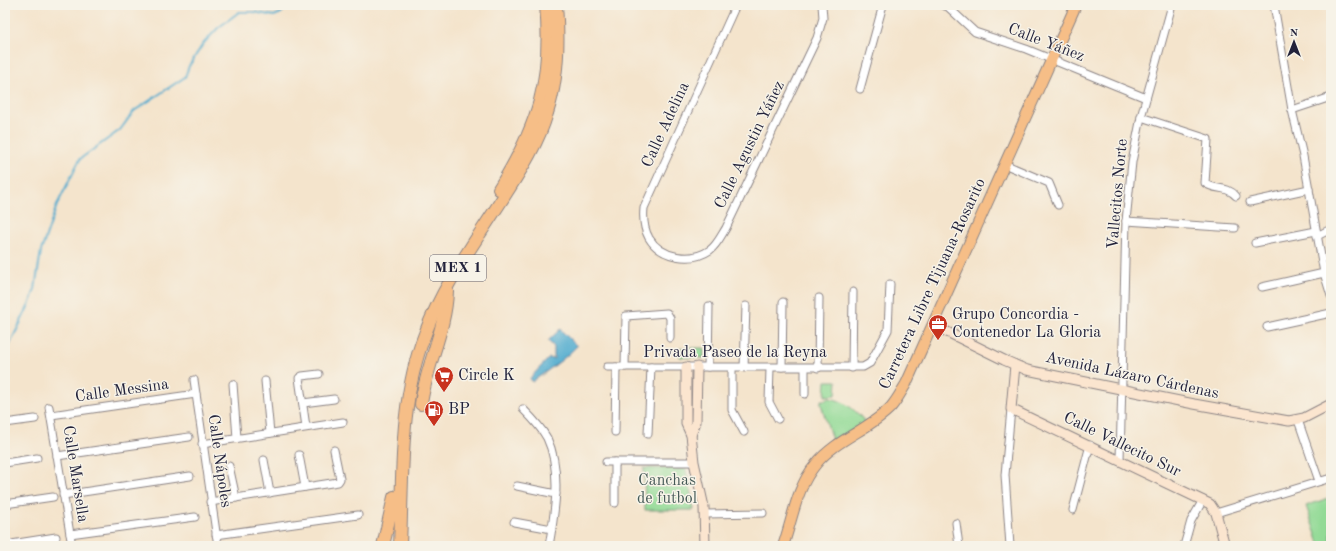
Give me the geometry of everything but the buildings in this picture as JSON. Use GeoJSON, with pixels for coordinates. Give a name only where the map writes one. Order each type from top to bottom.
{"type":"FeatureCollection","features":[{"type":"Feature","properties":{"kind":"highway","name":"MEX 1"},"geometry":{"type":"LineString","coordinates":[[392,546],[400,400],[416,336],[436,290],[519,157],[533,127],[541,100],[545,74],[547,35],[546,5]]}},
{"type":"Feature","properties":{"kind":"highway","name":"MEX 1"},"geometry":{"type":"LineString","coordinates":[[400,546],[404,453],[411,384],[424,335],[447,287],[522,168],[540,131],[547,113],[554,80],[556,5]]}},
{"type":"Feature","properties":{"kind":"highway"},"geometry":{"type":"LineString","coordinates":[[421,404],[426,375],[444,317],[447,287]]}},
{"type":"Feature","properties":{"kind":"highway"},"geometry":{"type":"LineString","coordinates":[[383,546],[394,497]]}},
{"type":"Feature","properties":{"kind":"main road","name":"Carretera Libre Tijuana-Rosarito"},"geometry":{"type":"LineString","coordinates":[[783,546],[798,495],[809,474],[826,453],[890,408],[906,384],[1076,5]]}},
{"type":"Feature","properties":{"kind":"street","name":"Calle Adelina"},"geometry":{"type":"LineString","coordinates":[[666,253],[655,246],[649,238],[643,218],[644,208],[736,5]]}},
{"type":"Feature","properties":{"kind":"street","name":"Calle Agustin Yáñez"},"geometry":{"type":"LineString","coordinates":[[666,253],[680,258],[692,257],[703,254],[717,243],[817,38],[823,18],[822,5]]}},
{"type":"Feature","properties":{"kind":"street"},"geometry":{"type":"LineString","coordinates":[[860,89],[883,5]]}},
{"type":"Feature","properties":{"kind":"street","name":"Calle Yáñez"},"geometry":{"type":"LineString","coordinates":[[942,5],[948,7],[975,32],[1052,59],[1146,98]]}},
{"type":"Feature","properties":{"kind":"street","name":"Vallecitos Norte"},"geometry":{"type":"LineString","coordinates":[[1120,460],[1126,221],[1132,162],[1140,117],[1172,5]]}},
{"type":"Feature","properties":{"kind":"street"},"geometry":{"type":"LineString","coordinates":[[1275,6],[1292,110],[1324,272],[1331,296]]}},
{"type":"Feature","properties":{"kind":"street"},"geometry":{"type":"LineString","coordinates":[[1292,110],[1331,97]]}},
{"type":"Feature","properties":{"kind":"street"},"geometry":{"type":"LineString","coordinates":[[1140,117],[1208,139],[1205,182],[1210,186],[1228,189],[1236,196]]}},
{"type":"Feature","properties":{"kind":"street"},"geometry":{"type":"LineString","coordinates":[[1004,164],[1049,183],[1058,205]]}},
{"type":"Feature","properties":{"kind":"street"},"geometry":{"type":"LineString","coordinates":[[1250,202],[1309,190]]}},
{"type":"Feature","properties":{"kind":"street"},"geometry":{"type":"LineString","coordinates":[[1126,221],[1235,228]]}},
{"type":"Feature","properties":{"kind":"street"},"geometry":{"type":"LineString","coordinates":[[1256,243],[1317,234],[1331,229]]}},
{"type":"Feature","properties":{"kind":"street"},"geometry":{"type":"LineString","coordinates":[[1262,286],[1324,272]]}},
{"type":"Feature","properties":{"kind":"street","name":"Privada Paseo de la Reyna"},"geometry":{"type":"LineString","coordinates":[[608,367],[862,367],[870,364],[888,330],[890,284]]}},
{"type":"Feature","properties":{"kind":"street"},"geometry":{"type":"LineString","coordinates":[[852,368],[853,292]]}},
{"type":"Feature","properties":{"kind":"street"},"geometry":{"type":"LineString","coordinates":[[818,298],[818,368]]}},
{"type":"Feature","properties":{"kind":"street"},"geometry":{"type":"LineString","coordinates":[[782,367],[783,302]]}},
{"type":"Feature","properties":{"kind":"street"},"geometry":{"type":"LineString","coordinates":[[708,367],[710,306]]}},
{"type":"Feature","properties":{"kind":"street"},"geometry":{"type":"LineString","coordinates":[[744,368],[746,306]]}},
{"type":"Feature","properties":{"kind":"street"},"geometry":{"type":"LineString","coordinates":[[625,367],[626,316],[667,313],[670,318],[670,338]]}},
{"type":"Feature","properties":{"kind":"street"},"geometry":{"type":"LineString","coordinates":[[1267,327],[1331,313]]}},
{"type":"Feature","properties":{"kind":"street","name":"Avenida Lázaro Cárdenas"},"geometry":{"type":"LineString","coordinates":[[933,325],[1015,365],[1051,375],[1281,421],[1298,420],[1331,404]]}},
{"type":"Feature","properties":{"kind":"street"},"geometry":{"type":"LineString","coordinates":[[1010,546],[1005,475],[1015,365]]}},
{"type":"Feature","properties":{"kind":"street"},"geometry":{"type":"LineString","coordinates":[[615,432],[616,367]]}},
{"type":"Feature","properties":{"kind":"street"},"geometry":{"type":"LineString","coordinates":[[648,434],[651,367]]}},
{"type":"Feature","properties":{"kind":"street"},"geometry":{"type":"LineString","coordinates":[[686,367],[686,424],[691,435],[694,462],[705,514],[705,546]]}},
{"type":"Feature","properties":{"kind":"street"},"geometry":{"type":"LineString","coordinates":[[691,435],[696,422],[697,367]]}},
{"type":"Feature","properties":{"kind":"street"},"geometry":{"type":"LineString","coordinates":[[732,368],[732,410],[744,432]]}},
{"type":"Feature","properties":{"kind":"street"},"geometry":{"type":"LineString","coordinates":[[770,368],[769,402],[778,419]]}},
{"type":"Feature","properties":{"kind":"street"},"geometry":{"type":"LineString","coordinates":[[805,368],[805,394]]}},
{"type":"Feature","properties":{"kind":"street"},"geometry":{"type":"LineString","coordinates":[[306,427],[299,377],[319,374]]}},
{"type":"Feature","properties":{"kind":"street","name":"Calle Nápoles"},"geometry":{"type":"LineString","coordinates":[[194,380],[210,502],[218,546]]}},
{"type":"Feature","properties":{"kind":"street"},"geometry":{"type":"LineString","coordinates":[[265,381],[270,433]]}},
{"type":"Feature","properties":{"kind":"street"},"geometry":{"type":"LineString","coordinates":[[233,384],[237,438]]}},
{"type":"Feature","properties":{"kind":"street","name":"Calle Messina"},"geometry":{"type":"LineString","coordinates":[[51,416],[196,394]]}},
{"type":"Feature","properties":{"kind":"street"},"geometry":{"type":"LineString","coordinates":[[303,403],[334,399]]}},
{"type":"Feature","properties":{"kind":"street","name":"Calle Marsella"},"geometry":{"type":"LineString","coordinates":[[50,407],[72,546]]}},
{"type":"Feature","properties":{"kind":"street"},"geometry":{"type":"LineString","coordinates":[[523,409],[541,428],[550,447],[555,474],[556,494],[549,546]]}},
{"type":"Feature","properties":{"kind":"street","name":"Calle Vallecito Sur"},"geometry":{"type":"LineString","coordinates":[[1011,409],[1090,445],[1203,500],[1210,504],[1216,513]]}},
{"type":"Feature","properties":{"kind":"street"},"geometry":{"type":"LineString","coordinates":[[5,423],[35,419]]}},
{"type":"Feature","properties":{"kind":"street"},"geometry":{"type":"LineString","coordinates":[[1298,420],[1319,481]]}},
{"type":"Feature","properties":{"kind":"street"},"geometry":{"type":"LineString","coordinates":[[202,444],[343,422]]}},
{"type":"Feature","properties":{"kind":"street"},"geometry":{"type":"LineString","coordinates":[[57,456],[189,437]]}},
{"type":"Feature","properties":{"kind":"street"},"geometry":{"type":"LineString","coordinates":[[1073,510],[1090,445]]}},
{"type":"Feature","properties":{"kind":"street"},"geometry":{"type":"LineString","coordinates":[[210,502],[340,481],[334,450]]}},
{"type":"Feature","properties":{"kind":"street"},"geometry":{"type":"LineString","coordinates":[[299,455],[305,487]]}},
{"type":"Feature","properties":{"kind":"street"},"geometry":{"type":"LineString","coordinates":[[5,463],[37,458]]}},
{"type":"Feature","properties":{"kind":"street"},"geometry":{"type":"LineString","coordinates":[[264,460],[270,493]]}},
{"type":"Feature","properties":{"kind":"street"},"geometry":{"type":"LineString","coordinates":[[606,462],[694,462]]}},
{"type":"Feature","properties":{"kind":"street"},"geometry":{"type":"LineString","coordinates":[[615,462],[616,503]]}},
{"type":"Feature","properties":{"kind":"street"},"geometry":{"type":"LineString","coordinates":[[229,466],[236,498]]}},
{"type":"Feature","properties":{"kind":"street"},"geometry":{"type":"LineString","coordinates":[[63,495],[190,476]]}},
{"type":"Feature","properties":{"kind":"street"},"geometry":{"type":"LineString","coordinates":[[1226,546],[1216,513],[1331,478]]}},
{"type":"Feature","properties":{"kind":"street"},"geometry":{"type":"LineString","coordinates":[[517,486],[556,494]]}},
{"type":"Feature","properties":{"kind":"street"},"geometry":{"type":"LineString","coordinates":[[5,504],[53,497]]}},
{"type":"Feature","properties":{"kind":"street"},"geometry":{"type":"LineString","coordinates":[[1184,546],[1191,521],[1203,500]]}},
{"type":"Feature","properties":{"kind":"street"},"geometry":{"type":"LineString","coordinates":[[705,514],[763,513]]}},
{"type":"Feature","properties":{"kind":"street"},"geometry":{"type":"LineString","coordinates":[[216,535],[358,514]]}},
{"type":"Feature","properties":{"kind":"street"},"geometry":{"type":"LineString","coordinates":[[70,534],[195,517]]}},
{"type":"Feature","properties":{"kind":"street"},"geometry":{"type":"LineString","coordinates":[[514,522],[552,529]]}},
{"type":"Feature","properties":{"kind":"street"},"geometry":{"type":"LineString","coordinates":[[956,523],[959,546]]}},
{"type":"Feature","properties":{"kind":"street"},"geometry":{"type":"LineString","coordinates":[[5,545],[56,537]]}},
{"type":"Feature","properties":{"kind":"green space"},"geometry":{"type":"Polygon","coordinates":[[[680,348],[704,348],[704,358],[680,357],[680,348]]]}},
{"type":"Feature","properties":{"kind":"green space"},"geometry":{"type":"Polygon","coordinates":[[[826,381],[837,381],[836,395],[825,396],[826,381]]]}},
{"type":"Feature","properties":{"kind":"green space"},"geometry":{"type":"Polygon","coordinates":[[[828,398],[834,399],[849,406],[866,423],[833,443],[821,404],[821,400],[826,400],[828,398]]]}},
{"type":"Feature","properties":{"kind":"green space","name":"Canchas de futbol"},"geometry":{"type":"Polygon","coordinates":[[[644,468],[686,469],[694,510],[645,510],[644,468]]]}},
{"type":"Feature","properties":{"kind":"green space"},"geometry":{"type":"Polygon","coordinates":[[[1331,497],[1331,546],[1320,546],[1306,506],[1331,497]]]}},
{"type":"Feature","properties":{"kind":"water"},"geometry":{"type":"Polygon","coordinates":[[[560,329],[577,346],[532,382],[530,378],[549,358],[554,359],[554,347],[548,341],[560,329]]]}},
{"type":"Feature","properties":{"kind":"waterway"},"geometry":{"type":"LineString","coordinates":[[5,354],[29,305],[35,289],[41,251],[57,205],[80,159],[120,130],[134,111],[185,77],[189,66],[203,44],[218,28],[239,12],[254,12],[274,16],[281,13],[289,5]]}},
{"type":"Feature","properties":{"kind":"place","name":"Grupo Concordia - Contenedor La Gloria"},"geometry":{"type":"Point","coordinates":[938,341]}},
{"type":"Feature","properties":{"kind":"place","name":"Circle K"},"geometry":{"type":"Point","coordinates":[444,393]}},
{"type":"Feature","properties":{"kind":"place","name":"BP"},"geometry":{"type":"Point","coordinates":[434,427]}}]}
